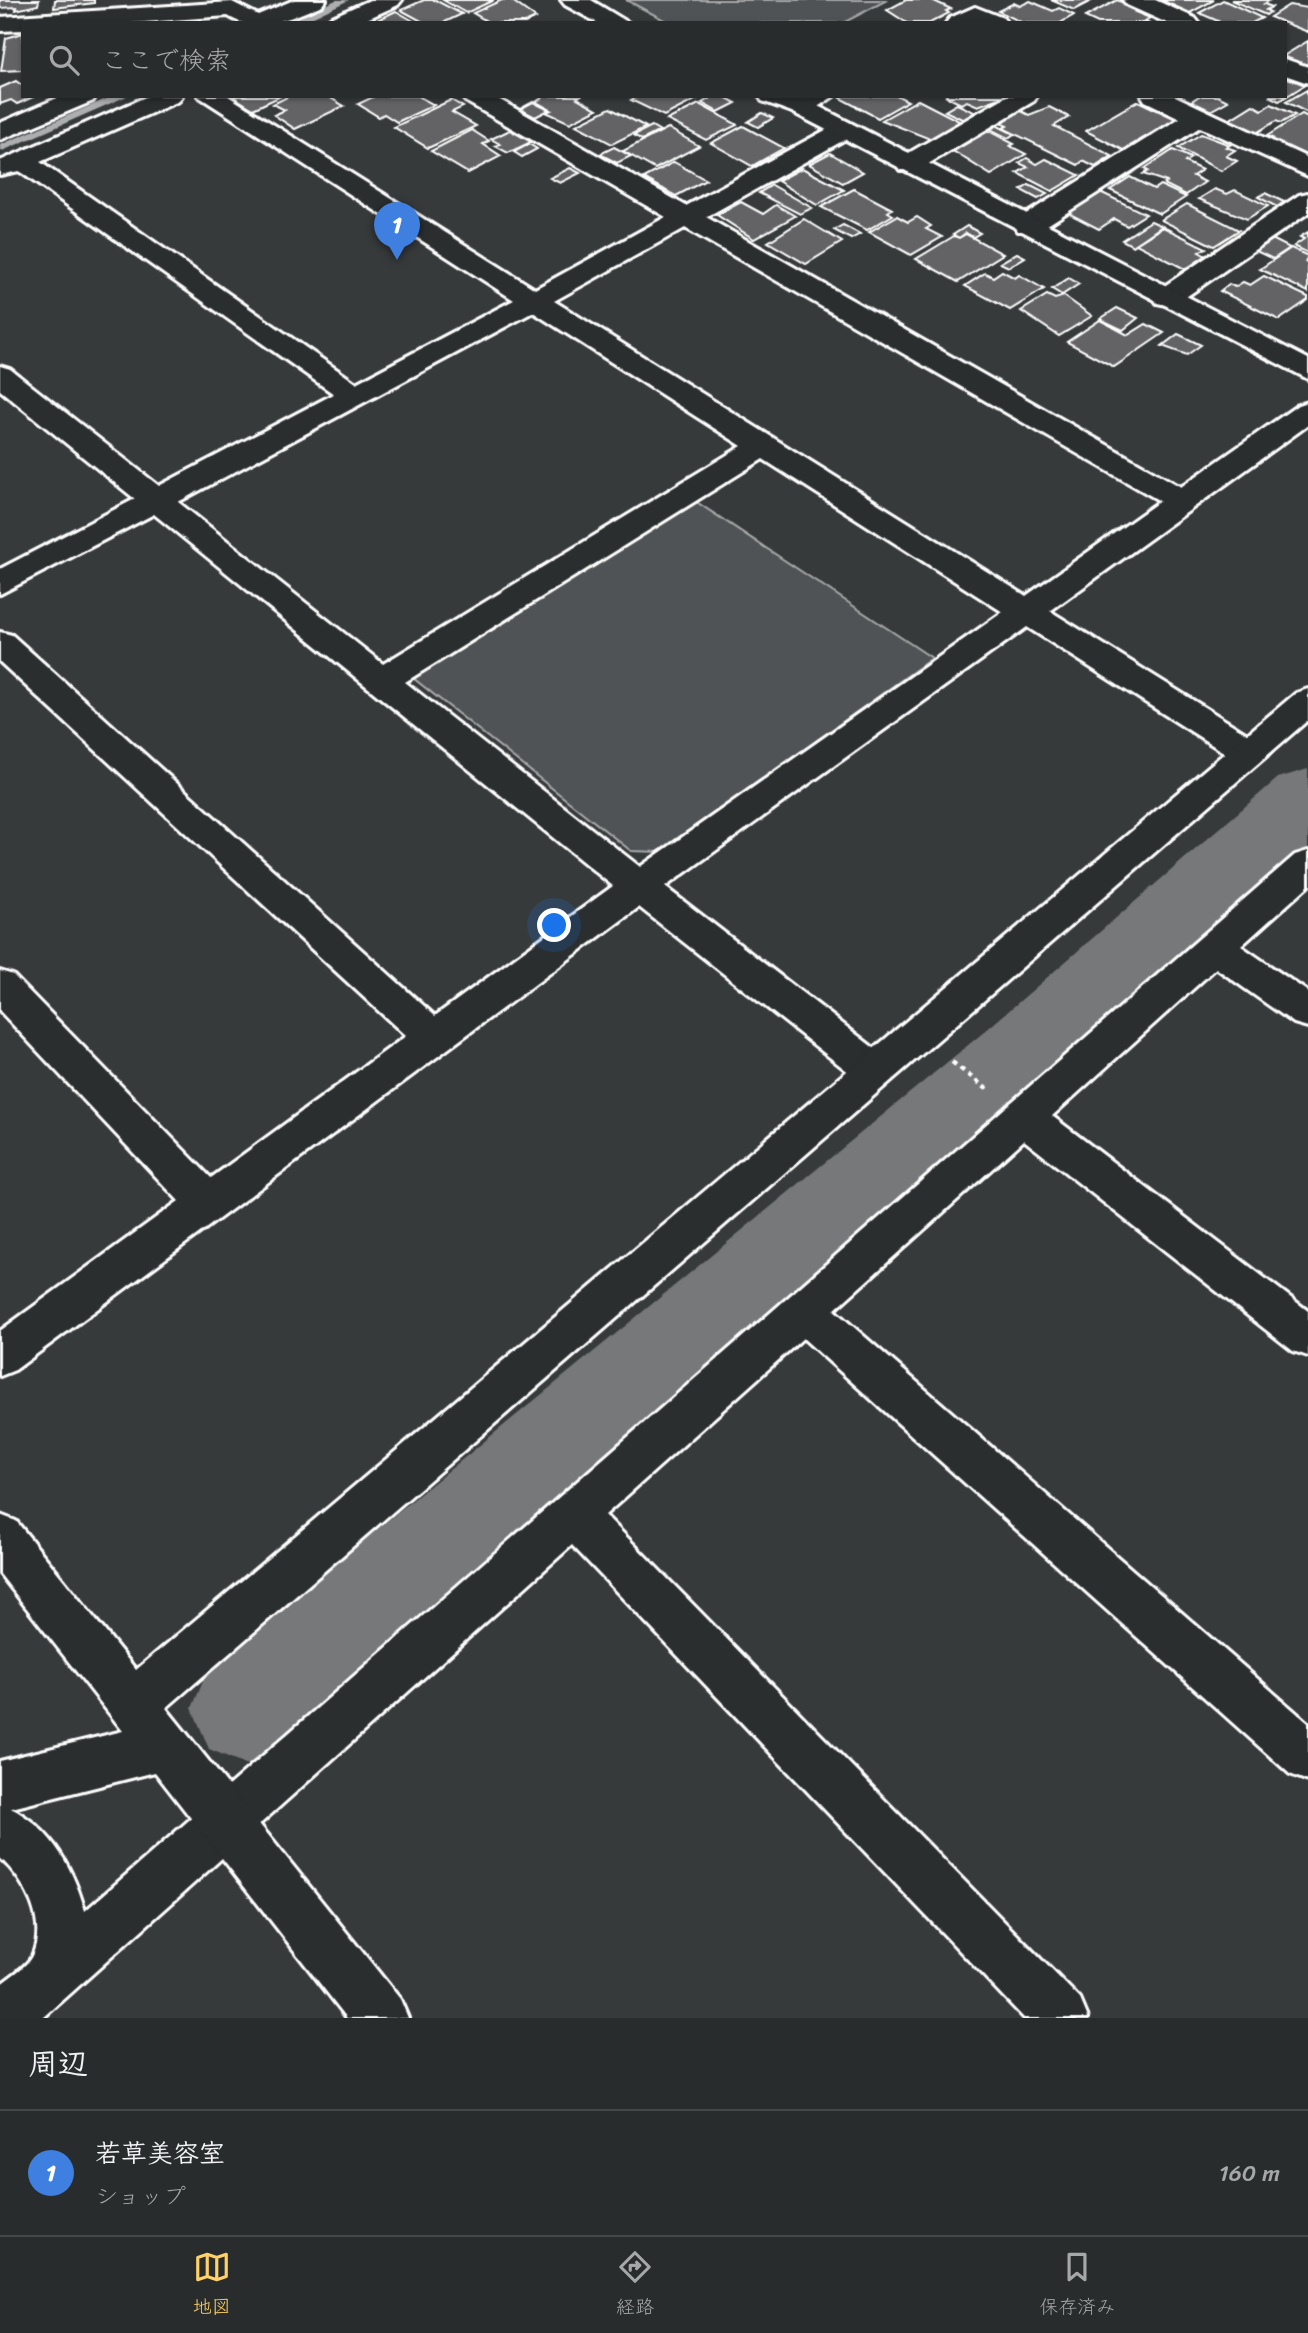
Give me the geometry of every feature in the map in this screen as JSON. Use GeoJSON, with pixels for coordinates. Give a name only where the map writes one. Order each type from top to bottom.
{"type":"FeatureCollection","features":[{"type":"Feature","properties":{"kind":"street"},"geometry":{"type":"LineString","coordinates":[[262,21],[314,0]]}},
{"type":"Feature","properties":{"kind":"street"},"geometry":{"type":"LineString","coordinates":[[344,21],[390,0]]}},
{"type":"Feature","properties":{"kind":"street"},"geometry":{"type":"LineString","coordinates":[[573,0],[613,21]]}},
{"type":"Feature","properties":{"kind":"street"},"geometry":{"type":"LineString","coordinates":[[1135,0],[1182,21]]}},
{"type":"Feature","properties":{"kind":"street"},"geometry":{"type":"LineString","coordinates":[[37,21],[232,5],[254,21]]}},
{"type":"Feature","properties":{"kind":"street"},"geometry":{"type":"LineString","coordinates":[[962,21],[975,14],[991,21]]}},
{"type":"Feature","properties":{"kind":"street"},"geometry":{"type":"LineString","coordinates":[[0,24],[21,22]]}},
{"type":"Feature","properties":{"kind":"street"},"geometry":{"type":"LineString","coordinates":[[1287,67],[1308,76]]}},
{"type":"Feature","properties":{"kind":"street"},"geometry":{"type":"LineString","coordinates":[[0,132],[79,98]]}},
{"type":"Feature","properties":{"kind":"street"},"geometry":{"type":"LineString","coordinates":[[11,165],[165,98]]}},
{"type":"Feature","properties":{"kind":"street"},"geometry":{"type":"LineString","coordinates":[[213,98],[1027,609],[1248,751]]}},
{"type":"Feature","properties":{"kind":"street"},"geometry":{"type":"LineString","coordinates":[[477,98],[1181,500]]}},
{"type":"Feature","properties":{"kind":"street"},"geometry":{"type":"LineString","coordinates":[[784,98],[811,102],[844,130],[1308,370]]}},
{"type":"Feature","properties":{"kind":"street"},"geometry":{"type":"LineString","coordinates":[[909,163],[1022,98]]}},
{"type":"Feature","properties":{"kind":"street"},"geometry":{"type":"LineString","coordinates":[[1158,98],[1308,168]]}},
{"type":"Feature","properties":{"kind":"street"},"geometry":{"type":"LineString","coordinates":[[1028,225],[1198,117]]}},
{"type":"Feature","properties":{"kind":"street"},"geometry":{"type":"LineString","coordinates":[[0,583],[535,300],[844,130]]}},
{"type":"Feature","properties":{"kind":"street"},"geometry":{"type":"LineString","coordinates":[[11,165],[356,396]]}},
{"type":"Feature","properties":{"kind":"street"},"geometry":{"type":"LineString","coordinates":[[1167,297],[1308,201]]}},
{"type":"Feature","properties":{"kind":"street"},"geometry":{"type":"LineString","coordinates":[[0,375],[639,887],[874,1070]]}},
{"type":"Feature","properties":{"kind":"street"},"geometry":{"type":"LineString","coordinates":[[0,1356],[639,887],[1308,411]]}},
{"type":"Feature","properties":{"kind":"street"},"geometry":{"type":"LineString","coordinates":[[383,680],[765,445]]}},
{"type":"Feature","properties":{"kind":"street"},"geometry":{"type":"LineString","coordinates":[[0,643],[435,1039]]}},
{"type":"Feature","properties":{"kind":"street"},"geometry":{"type":"LineString","coordinates":[[134,1704],[1308,701]]}},
{"type":"Feature","properties":{"kind":"street"},"geometry":{"type":"LineString","coordinates":[[3,2018],[1308,865]]}},
{"type":"Feature","properties":{"kind":"street"},"geometry":{"type":"LineString","coordinates":[[1215,948],[1308,1012]]}},
{"type":"Feature","properties":{"kind":"street"},"geometry":{"type":"LineString","coordinates":[[0,985],[208,1203]]}},
{"type":"Feature","properties":{"kind":"street"},"geometry":{"type":"LineString","coordinates":[[1024,1117],[1308,1337]]}},
{"type":"Feature","properties":{"kind":"street"},"geometry":{"type":"LineString","coordinates":[[805,1312],[1308,1756]]}},
{"type":"Feature","properties":{"kind":"street"},"geometry":{"type":"LineString","coordinates":[[574,1515],[1061,2018]]}},
{"type":"Feature","properties":{"kind":"street"},"geometry":{"type":"LineString","coordinates":[[0,1536],[381,2018]]}},
{"type":"Feature","properties":{"kind":"street"},"geometry":{"type":"LineString","coordinates":[[0,1786],[166,1745]]}},
{"type":"Feature","properties":{"kind":"street"},"geometry":{"type":"LineString","coordinates":[[0,1828],[13,1834],[48,1878],[62,1925],[55,1973]]}},
{"type":"Feature","properties":{"kind":"path"},"geometry":{"type":"LineString","coordinates":[[953,1063],[990,1091]]}},
{"type":"Feature","properties":{"kind":"shaded area"},"geometry":{"type":"Polygon","coordinates":[[[626,0],[887,0],[847,21],[666,21],[626,0]]]}},
{"type":"Feature","properties":{"kind":"shaded area"},"geometry":{"type":"Polygon","coordinates":[[[692,499],[932,658],[661,852],[631,851],[408,674],[692,499]]]}},
{"type":"Feature","properties":{"kind":"building"},"geometry":{"type":"Polygon","coordinates":[[[0,0],[39,0],[38,5],[16,10],[17,7],[0,8],[0,0]]]}},
{"type":"Feature","properties":{"kind":"building"},"geometry":{"type":"Polygon","coordinates":[[[55,0],[94,0],[94,3],[54,8],[55,0]]]}},
{"type":"Feature","properties":{"kind":"building"},"geometry":{"type":"Polygon","coordinates":[[[424,0],[435,0],[462,14],[447,21],[421,21],[401,10],[424,0]]]}},
{"type":"Feature","properties":{"kind":"building"},"geometry":{"type":"Polygon","coordinates":[[[443,0],[494,0],[466,13],[443,0]]]}},
{"type":"Feature","properties":{"kind":"building"},"geometry":{"type":"Polygon","coordinates":[[[502,0],[511,0],[536,18],[529,21],[487,21],[473,13],[502,0]]]}},
{"type":"Feature","properties":{"kind":"building"},"geometry":{"type":"Polygon","coordinates":[[[906,0],[932,0],[951,9],[946,11],[949,13],[934,21],[904,21],[887,10],[906,0]]]}},
{"type":"Feature","properties":{"kind":"building"},"geometry":{"type":"Polygon","coordinates":[[[1051,0],[1093,0],[1074,10],[1051,0]]]}},
{"type":"Feature","properties":{"kind":"building"},"geometry":{"type":"Polygon","coordinates":[[[1117,0],[1150,18],[1145,21],[1094,21],[1085,17],[1117,0]]]}},
{"type":"Feature","properties":{"kind":"building"},"geometry":{"type":"Polygon","coordinates":[[[1161,0],[1214,0],[1190,13],[1161,0]]]}},
{"type":"Feature","properties":{"kind":"building"},"geometry":{"type":"Polygon","coordinates":[[[1223,0],[1262,18],[1256,21],[1218,21],[1199,13],[1223,0]]]}},
{"type":"Feature","properties":{"kind":"building"},"geometry":{"type":"Polygon","coordinates":[[[1231,0],[1270,0],[1264,4],[1272,7],[1266,10],[1270,12],[1266,15],[1231,0]]]}},
{"type":"Feature","properties":{"kind":"building"},"geometry":{"type":"Polygon","coordinates":[[[1030,1],[1053,11],[1059,8],[1074,15],[1064,21],[1019,21],[998,11],[1014,3],[1020,6],[1030,1]]]}},
{"type":"Feature","properties":{"kind":"building"},"geometry":{"type":"Polygon","coordinates":[[[1289,5],[1308,8],[1308,32],[1287,24],[1287,21],[1270,17],[1289,5]]]}},
{"type":"Feature","properties":{"kind":"building"},"geometry":{"type":"Polygon","coordinates":[[[396,11],[414,21],[375,21],[396,11]]]}},
{"type":"Feature","properties":{"kind":"building"},"geometry":{"type":"Polygon","coordinates":[[[21,34],[21,70],[1,71],[6,38],[21,34]]]}},
{"type":"Feature","properties":{"kind":"building"},"geometry":{"type":"Polygon","coordinates":[[[1308,41],[1308,65],[1287,60],[1287,54],[1308,41]]]}},
{"type":"Feature","properties":{"kind":"building"},"geometry":{"type":"Polygon","coordinates":[[[1287,77],[1305,85],[1287,96],[1287,77]]]}},
{"type":"Feature","properties":{"kind":"building"},"geometry":{"type":"Polygon","coordinates":[[[16,81],[21,85],[21,98],[31,98],[17,104],[11,100],[0,104],[0,88],[16,81]]]}},
{"type":"Feature","properties":{"kind":"building"},"geometry":{"type":"Polygon","coordinates":[[[1307,90],[1308,113],[1286,102],[1307,90]]]}},
{"type":"Feature","properties":{"kind":"building"},"geometry":{"type":"Polygon","coordinates":[[[235,98],[277,98],[253,109],[235,98]]]}},
{"type":"Feature","properties":{"kind":"building"},"geometry":{"type":"Polygon","coordinates":[[[285,98],[330,98],[344,106],[295,129],[274,115],[285,110],[273,104],[285,98]]]}},
{"type":"Feature","properties":{"kind":"building"},"geometry":{"type":"Polygon","coordinates":[[[371,98],[422,98],[434,105],[397,122],[384,114],[379,117],[358,104],[371,98]]]}},
{"type":"Feature","properties":{"kind":"building"},"geometry":{"type":"Polygon","coordinates":[[[542,98],[577,98],[597,109],[570,123],[546,112],[551,110],[536,102],[542,98]]]}},
{"type":"Feature","properties":{"kind":"building"},"geometry":{"type":"Polygon","coordinates":[[[635,98],[699,98],[664,116],[631,100],[635,98]]]}},
{"type":"Feature","properties":{"kind":"building"},"geometry":{"type":"Polygon","coordinates":[[[711,98],[727,98],[736,103],[718,112],[702,103],[711,98]]]}},
{"type":"Feature","properties":{"kind":"building"},"geometry":{"type":"Polygon","coordinates":[[[840,98],[902,98],[908,101],[878,118],[840,98]]]}},
{"type":"Feature","properties":{"kind":"building"},"geometry":{"type":"Polygon","coordinates":[[[949,98],[1000,98],[978,106],[967,101],[961,104],[949,98]]]}},
{"type":"Feature","properties":{"kind":"building"},"geometry":{"type":"Polygon","coordinates":[[[1196,98],[1222,98],[1228,101],[1210,111],[1190,102],[1196,98]]]}},
{"type":"Feature","properties":{"kind":"building"},"geometry":{"type":"Polygon","coordinates":[[[451,100],[463,107],[452,112],[476,126],[428,148],[394,127],[451,100]]]}},
{"type":"Feature","properties":{"kind":"building"},"geometry":{"type":"Polygon","coordinates":[[[918,100],[961,122],[930,139],[882,120],[918,100]]]}},
{"type":"Feature","properties":{"kind":"building"},"geometry":{"type":"Polygon","coordinates":[[[1138,101],[1176,119],[1123,150],[1086,131],[1138,101]]]}},
{"type":"Feature","properties":{"kind":"building"},"geometry":{"type":"Polygon","coordinates":[[[533,102],[549,110],[535,117],[520,109],[533,102]]]}},
{"type":"Feature","properties":{"kind":"building"},"geometry":{"type":"Polygon","coordinates":[[[699,104],[737,125],[706,140],[667,120],[699,104]]]}},
{"type":"Feature","properties":{"kind":"building"},"geometry":{"type":"Polygon","coordinates":[[[957,104],[976,113],[964,120],[945,111],[957,104]]]}},
{"type":"Feature","properties":{"kind":"building"},"geometry":{"type":"Polygon","coordinates":[[[1271,104],[1295,115],[1281,123],[1276,121],[1256,133],[1229,120],[1253,105],[1262,110],[1271,104]]]}},
{"type":"Feature","properties":{"kind":"building"},"geometry":{"type":"Polygon","coordinates":[[[1049,107],[1069,117],[1054,126],[1112,156],[1095,167],[1083,161],[1078,165],[1003,128],[1007,126],[999,122],[1019,110],[1029,115],[1049,107]]]}},
{"type":"Feature","properties":{"kind":"building"},"geometry":{"type":"Polygon","coordinates":[[[610,108],[646,127],[612,144],[576,125],[610,108]]]}},
{"type":"Feature","properties":{"kind":"building"},"geometry":{"type":"Polygon","coordinates":[[[762,113],[773,118],[758,127],[748,122],[762,113]]]}},
{"type":"Feature","properties":{"kind":"building"},"geometry":{"type":"Polygon","coordinates":[[[1302,114],[1308,117],[1308,158],[1268,139],[1272,138],[1267,136],[1302,114]]]}},
{"type":"Feature","properties":{"kind":"building"},"geometry":{"type":"Polygon","coordinates":[[[996,125],[1014,134],[1008,138],[990,129],[996,125]]]}},
{"type":"Feature","properties":{"kind":"building"},"geometry":{"type":"Polygon","coordinates":[[[652,126],[660,131],[642,140],[634,135],[652,126]]]}},
{"type":"Feature","properties":{"kind":"building"},"geometry":{"type":"Polygon","coordinates":[[[743,126],[784,148],[752,166],[711,143],[743,126]]]}},
{"type":"Feature","properties":{"kind":"building"},"geometry":{"type":"Polygon","coordinates":[[[668,128],[699,146],[655,169],[623,151],[668,128]]]}},
{"type":"Feature","properties":{"kind":"building"},"geometry":{"type":"Polygon","coordinates":[[[472,130],[489,141],[483,144],[501,156],[468,173],[431,151],[472,130]]]}},
{"type":"Feature","properties":{"kind":"building"},"geometry":{"type":"Polygon","coordinates":[[[510,130],[531,142],[508,153],[495,146],[500,144],[491,139],[510,130]]]}},
{"type":"Feature","properties":{"kind":"building"},"geometry":{"type":"Polygon","coordinates":[[[989,131],[1014,144],[1010,146],[1026,154],[991,175],[953,151],[989,131]]]}},
{"type":"Feature","properties":{"kind":"building"},"geometry":{"type":"Polygon","coordinates":[[[1201,134],[1230,145],[1226,147],[1235,150],[1226,156],[1237,161],[1221,171],[1178,148],[1201,134]]]}},
{"type":"Feature","properties":{"kind":"building"},"geometry":{"type":"Polygon","coordinates":[[[529,144],[537,149],[522,157],[514,152],[529,144]]]}},
{"type":"Feature","properties":{"kind":"building"},"geometry":{"type":"Polygon","coordinates":[[[614,147],[631,156],[617,163],[600,154],[614,147]]]}},
{"type":"Feature","properties":{"kind":"building"},"geometry":{"type":"Polygon","coordinates":[[[1173,150],[1191,158],[1185,162],[1202,170],[1193,176],[1205,182],[1186,195],[1164,184],[1167,182],[1143,174],[1148,171],[1144,169],[1173,150]]]}},
{"type":"Feature","properties":{"kind":"building"},"geometry":{"type":"Polygon","coordinates":[[[830,153],[863,172],[843,183],[809,164],[830,153]]]}},
{"type":"Feature","properties":{"kind":"building"},"geometry":{"type":"Polygon","coordinates":[[[1027,158],[1037,164],[1046,159],[1079,175],[1052,191],[1017,173],[1028,167],[1019,163],[1027,158]]]}},
{"type":"Feature","properties":{"kind":"building"},"geometry":{"type":"Polygon","coordinates":[[[674,162],[706,180],[676,196],[644,178],[674,162]]]}},
{"type":"Feature","properties":{"kind":"building"},"geometry":{"type":"Polygon","coordinates":[[[570,168],[580,173],[560,183],[550,178],[570,168]]]}},
{"type":"Feature","properties":{"kind":"building"},"geometry":{"type":"Polygon","coordinates":[[[802,168],[844,190],[817,205],[778,181],[802,168]]]}},
{"type":"Feature","properties":{"kind":"building"},"geometry":{"type":"Polygon","coordinates":[[[1130,177],[1154,189],[1160,185],[1186,197],[1160,214],[1110,190],[1130,177]]]}},
{"type":"Feature","properties":{"kind":"building"},"geometry":{"type":"Polygon","coordinates":[[[772,185],[812,208],[800,214],[759,193],[772,185]]]}},
{"type":"Feature","properties":{"kind":"building"},"geometry":{"type":"Polygon","coordinates":[[[1029,185],[1047,194],[1038,199],[1021,190],[1029,185]]]}},
{"type":"Feature","properties":{"kind":"building"},"geometry":{"type":"Polygon","coordinates":[[[854,189],[892,209],[888,212],[893,215],[867,230],[821,207],[854,189]]]}},
{"type":"Feature","properties":{"kind":"building"},"geometry":{"type":"Polygon","coordinates":[[[1215,189],[1227,194],[1235,190],[1268,206],[1247,219],[1199,199],[1215,189]]]}},
{"type":"Feature","properties":{"kind":"building"},"geometry":{"type":"Polygon","coordinates":[[[1098,191],[1146,214],[1127,226],[1114,219],[1099,229],[1064,211],[1098,191]]]}},
{"type":"Feature","properties":{"kind":"building"},"geometry":{"type":"Polygon","coordinates":[[[1265,193],[1284,202],[1277,207],[1258,197],[1265,193]]]}},
{"type":"Feature","properties":{"kind":"building"},"geometry":{"type":"Polygon","coordinates":[[[741,202],[763,214],[776,205],[795,216],[754,239],[717,215],[741,202]]]}},
{"type":"Feature","properties":{"kind":"building"},"geometry":{"type":"Polygon","coordinates":[[[1187,204],[1239,230],[1214,246],[1161,220],[1187,204]]]}},
{"type":"Feature","properties":{"kind":"building"},"geometry":{"type":"Polygon","coordinates":[[[897,216],[908,222],[917,217],[931,226],[926,229],[942,237],[911,255],[869,232],[897,216]]]}},
{"type":"Feature","properties":{"kind":"building"},"geometry":{"type":"Polygon","coordinates":[[[804,219],[842,242],[806,264],[768,242],[804,219]]]}},
{"type":"Feature","properties":{"kind":"building"},"geometry":{"type":"Polygon","coordinates":[[[1151,221],[1162,226],[1133,246],[1122,240],[1151,221]]]}},
{"type":"Feature","properties":{"kind":"building"},"geometry":{"type":"Polygon","coordinates":[[[843,225],[860,234],[851,239],[834,230],[843,225]]]}},
{"type":"Feature","properties":{"kind":"building"},"geometry":{"type":"Polygon","coordinates":[[[967,226],[980,233],[973,237],[966,233],[959,238],[953,235],[967,226]]]}},
{"type":"Feature","properties":{"kind":"building"},"geometry":{"type":"Polygon","coordinates":[[[1163,227],[1206,248],[1199,252],[1208,257],[1187,270],[1136,244],[1163,227]]]}},
{"type":"Feature","properties":{"kind":"building"},"geometry":{"type":"Polygon","coordinates":[[[1308,232],[1308,253],[1294,246],[1304,239],[1300,237],[1308,232]]]}},
{"type":"Feature","properties":{"kind":"building"},"geometry":{"type":"Polygon","coordinates":[[[966,234],[1003,254],[958,282],[916,259],[954,236],[959,238],[966,234]]]}},
{"type":"Feature","properties":{"kind":"building"},"geometry":{"type":"Polygon","coordinates":[[[1272,239],[1290,248],[1273,259],[1256,251],[1272,239]]]}},
{"type":"Feature","properties":{"kind":"building"},"geometry":{"type":"Polygon","coordinates":[[[1291,248],[1308,256],[1305,262],[1308,264],[1308,292],[1260,269],[1291,248]]]}},
{"type":"Feature","properties":{"kind":"building"},"geometry":{"type":"Polygon","coordinates":[[[1017,253],[1025,257],[1009,267],[1000,263],[1017,253]]]}},
{"type":"Feature","properties":{"kind":"building"},"geometry":{"type":"Polygon","coordinates":[[[1002,271],[1015,278],[1019,275],[1044,289],[1010,310],[965,286],[985,273],[993,277],[1002,271]]]}},
{"type":"Feature","properties":{"kind":"building"},"geometry":{"type":"Polygon","coordinates":[[[1264,276],[1308,297],[1308,300],[1279,320],[1220,291],[1229,284],[1235,287],[1243,282],[1250,285],[1264,276]]]}},
{"type":"Feature","properties":{"kind":"building"},"geometry":{"type":"Polygon","coordinates":[[[1069,278],[1079,284],[1062,295],[1052,289],[1069,278]]]}},
{"type":"Feature","properties":{"kind":"building"},"geometry":{"type":"Polygon","coordinates":[[[1047,295],[1055,299],[1064,296],[1092,316],[1059,336],[1021,311],[1047,295]]]}},
{"type":"Feature","properties":{"kind":"building"},"geometry":{"type":"Polygon","coordinates":[[[1117,308],[1138,318],[1123,330],[1100,319],[1117,308]]]}},
{"type":"Feature","properties":{"kind":"building"},"geometry":{"type":"Polygon","coordinates":[[[1100,320],[1128,335],[1146,324],[1164,333],[1114,367],[1067,342],[1100,320]]]}},
{"type":"Feature","properties":{"kind":"building"},"geometry":{"type":"Polygon","coordinates":[[[1178,334],[1201,345],[1187,355],[1162,346],[1178,334]]]}},
{"type":"Feature","properties":{"kind":"waterway"},"geometry":{"type":"LineString","coordinates":[[297,21],[344,0]]}},
{"type":"Feature","properties":{"kind":"waterway"},"geometry":{"type":"LineString","coordinates":[[0,149],[117,98]]}},
{"type":"Feature","properties":{"kind":"waterway"},"geometry":{"type":"LineString","coordinates":[[250,1708],[1017,1059],[1308,800]]}},
{"type":"Feature","properties":{"kind":"place","name":"若草美容室"},"geometry":{"type":"Point","coordinates":[397,260]}}]}
